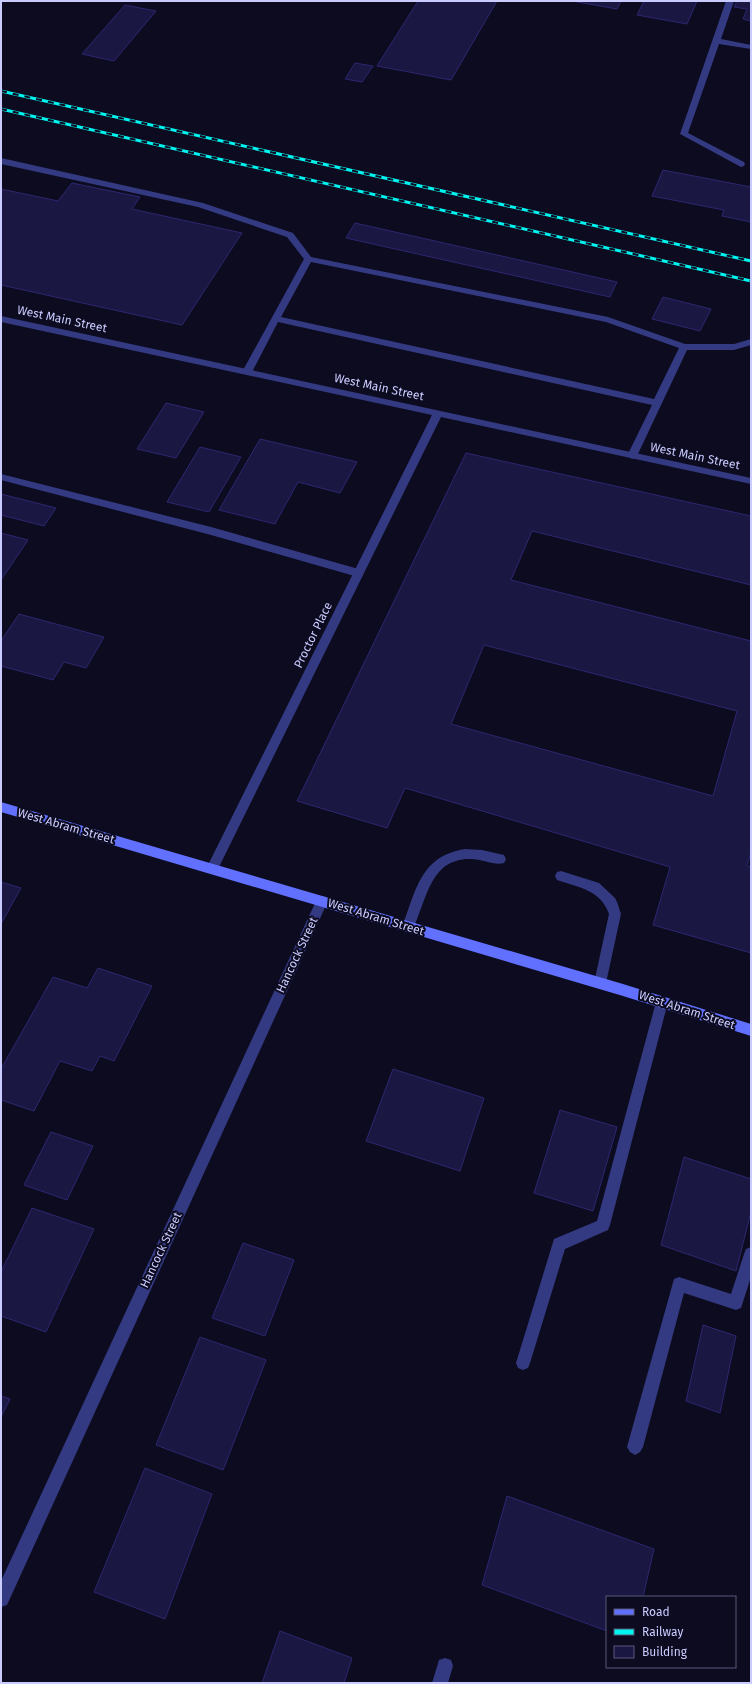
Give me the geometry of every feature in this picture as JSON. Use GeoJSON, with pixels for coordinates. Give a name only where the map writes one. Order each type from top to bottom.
{"type":"FeatureCollection","features":[{"type":"Feature","properties":{"kind":"main road","name":"West Abram Street"},"geometry":{"type":"LineString","coordinates":[[1,807],[600,983],[751,1030]]}},
{"type":"Feature","properties":{"kind":"street"},"geometry":{"type":"LineString","coordinates":[[730,1],[684,134],[741,164]]}},
{"type":"Feature","properties":{"kind":"street"},"geometry":{"type":"LineString","coordinates":[[716,41],[751,47]]}},
{"type":"Feature","properties":{"kind":"street"},"geometry":{"type":"LineString","coordinates":[[1,161],[200,205],[290,235],[308,259],[608,320],[684,347],[734,347],[751,342]]}},
{"type":"Feature","properties":{"kind":"street"},"geometry":{"type":"LineString","coordinates":[[247,372],[308,259]]}},
{"type":"Feature","properties":{"kind":"street"},"geometry":{"type":"LineString","coordinates":[[276,319],[658,403]]}},
{"type":"Feature","properties":{"kind":"street","name":"West Main Street"},"geometry":{"type":"LineString","coordinates":[[1,320],[438,413],[751,482]]}},
{"type":"Feature","properties":{"kind":"street"},"geometry":{"type":"LineString","coordinates":[[632,456],[684,347]]}},
{"type":"Feature","properties":{"kind":"street","name":"Proctor Place"},"geometry":{"type":"LineString","coordinates":[[212,869],[438,413]]}},
{"type":"Feature","properties":{"kind":"street"},"geometry":{"type":"LineString","coordinates":[[1,477],[211,531],[358,573]]}},
{"type":"Feature","properties":{"kind":"street"},"geometry":{"type":"LineString","coordinates":[[408,926],[432,870],[449,858],[465,853],[484,854],[500,859]]}},
{"type":"Feature","properties":{"kind":"street"},"geometry":{"type":"LineString","coordinates":[[561,876],[595,887],[611,902],[616,914],[600,983]]}},
{"type":"Feature","properties":{"kind":"street","name":"Hancock Street"},"geometry":{"type":"LineString","coordinates":[[1,1599],[322,901]]}},
{"type":"Feature","properties":{"kind":"street"},"geometry":{"type":"LineString","coordinates":[[523,1363],[560,1244],[603,1226],[662,1002]]}},
{"type":"Feature","properties":{"kind":"street"},"geometry":{"type":"LineString","coordinates":[[635,1447],[679,1284],[736,1303],[751,1254]]}},
{"type":"Feature","properties":{"kind":"street"},"geometry":{"type":"LineString","coordinates":[[440,1683],[445,1666]]}},
{"type":"Feature","properties":{"kind":"building"},"geometry":{"type":"Polygon","coordinates":[[[418,1],[497,1],[451,80],[377,66],[418,1]]]}},
{"type":"Feature","properties":{"kind":"building"},"geometry":{"type":"Polygon","coordinates":[[[572,1],[621,1],[617,9],[572,1]]]}},
{"type":"Feature","properties":{"kind":"building"},"geometry":{"type":"Polygon","coordinates":[[[644,1],[697,1],[687,24],[637,15],[644,1]]]}},
{"type":"Feature","properties":{"kind":"building"},"geometry":{"type":"Polygon","coordinates":[[[737,1],[751,1],[751,21],[743,19],[747,9],[734,7],[737,1]]]}},
{"type":"Feature","properties":{"kind":"building"},"geometry":{"type":"Polygon","coordinates":[[[125,5],[156,11],[114,61],[82,54],[125,5]]]}},
{"type":"Feature","properties":{"kind":"building"},"geometry":{"type":"Polygon","coordinates":[[[355,63],[373,66],[362,82],[345,79],[355,63]]]}},
{"type":"Feature","properties":{"kind":"building"},"geometry":{"type":"Polygon","coordinates":[[[663,170],[751,187],[751,222],[722,216],[724,210],[652,196],[663,170]]]}},
{"type":"Feature","properties":{"kind":"building"},"geometry":{"type":"Polygon","coordinates":[[[72,183],[140,197],[132,209],[242,233],[182,325],[1,285],[1,189],[58,201],[72,183]]]}},
{"type":"Feature","properties":{"kind":"building"},"geometry":{"type":"Polygon","coordinates":[[[355,223],[617,282],[610,297],[346,238],[355,223]]]}},
{"type":"Feature","properties":{"kind":"building"},"geometry":{"type":"Polygon","coordinates":[[[663,297],[711,309],[700,331],[652,319],[663,297]]]}},
{"type":"Feature","properties":{"kind":"building"},"geometry":{"type":"Polygon","coordinates":[[[166,403],[204,412],[176,458],[137,449],[166,403]]]}},
{"type":"Feature","properties":{"kind":"building"},"geometry":{"type":"Polygon","coordinates":[[[260,439],[357,462],[340,493],[298,482],[275,524],[219,510],[260,439]]]}},
{"type":"Feature","properties":{"kind":"building"},"geometry":{"type":"Polygon","coordinates":[[[200,447],[241,457],[209,512],[167,502],[200,447]]]}},
{"type":"Feature","properties":{"kind":"building"},"geometry":{"type":"Polygon","coordinates":[[[466,453],[751,516],[751,585],[532,531],[511,580],[751,641],[751,852],[747,866],[751,867],[751,953],[653,925],[670,867],[405,788],[387,828],[297,801],[466,453]],[[484,645],[451,724],[713,796],[737,711],[484,645]]]}},
{"type":"Feature","properties":{"kind":"building"},"geometry":{"type":"Polygon","coordinates":[[[1,494],[56,508],[44,526],[1,515],[1,494]]]}},
{"type":"Feature","properties":{"kind":"building"},"geometry":{"type":"Polygon","coordinates":[[[1,533],[28,540],[1,580],[1,533]]]}},
{"type":"Feature","properties":{"kind":"building"},"geometry":{"type":"Polygon","coordinates":[[[19,614],[104,637],[86,668],[64,662],[53,680],[1,666],[1,641],[19,614]]]}},
{"type":"Feature","properties":{"kind":"building"},"geometry":{"type":"Polygon","coordinates":[[[1,882],[21,888],[1,924],[1,882]]]}},
{"type":"Feature","properties":{"kind":"building"},"geometry":{"type":"Polygon","coordinates":[[[98,968],[152,986],[114,1061],[100,1056],[92,1071],[60,1061],[34,1111],[1,1100],[1,1069],[53,977],[87,988],[98,968]]]}},
{"type":"Feature","properties":{"kind":"building"},"geometry":{"type":"Polygon","coordinates":[[[393,1069],[484,1098],[460,1171],[366,1141],[393,1069]]]}},
{"type":"Feature","properties":{"kind":"building"},"geometry":{"type":"Polygon","coordinates":[[[560,1110],[617,1127],[593,1211],[534,1193],[560,1110]]]}},
{"type":"Feature","properties":{"kind":"building"},"geometry":{"type":"Polygon","coordinates":[[[51,1132],[93,1146],[67,1200],[24,1185],[51,1132]]]}},
{"type":"Feature","properties":{"kind":"building"},"geometry":{"type":"Polygon","coordinates":[[[684,1157],[751,1179],[751,1212],[736,1271],[661,1245],[684,1157]]]}},
{"type":"Feature","properties":{"kind":"building"},"geometry":{"type":"Polygon","coordinates":[[[32,1208],[94,1229],[46,1332],[1,1316],[1,1272],[32,1208]]]}},
{"type":"Feature","properties":{"kind":"building"},"geometry":{"type":"Polygon","coordinates":[[[243,1243],[294,1260],[265,1336],[212,1318],[243,1243]]]}},
{"type":"Feature","properties":{"kind":"building"},"geometry":{"type":"Polygon","coordinates":[[[703,1325],[736,1336],[720,1413],[686,1401],[703,1325]]]}},
{"type":"Feature","properties":{"kind":"building"},"geometry":{"type":"Polygon","coordinates":[[[200,1337],[266,1360],[223,1470],[156,1445],[200,1337]]]}},
{"type":"Feature","properties":{"kind":"building"},"geometry":{"type":"Polygon","coordinates":[[[1,1396],[10,1399],[1,1417],[1,1396]]]}},
{"type":"Feature","properties":{"kind":"building"},"geometry":{"type":"Polygon","coordinates":[[[145,1468],[212,1494],[165,1619],[94,1592],[145,1468]]]}},
{"type":"Feature","properties":{"kind":"building"},"geometry":{"type":"Polygon","coordinates":[[[507,1496],[654,1549],[643,1596],[606,1596],[606,1631],[482,1585],[507,1496]]]}},
{"type":"Feature","properties":{"kind":"building"},"geometry":{"type":"Polygon","coordinates":[[[280,1631],[352,1658],[344,1683],[262,1683],[280,1631]]]}},
{"type":"Feature","properties":{"kind":"railway"},"geometry":{"type":"LineString","coordinates":[[1,91],[751,261]]}},
{"type":"Feature","properties":{"kind":"railway"},"geometry":{"type":"LineString","coordinates":[[1,109],[751,281]]}}]}
